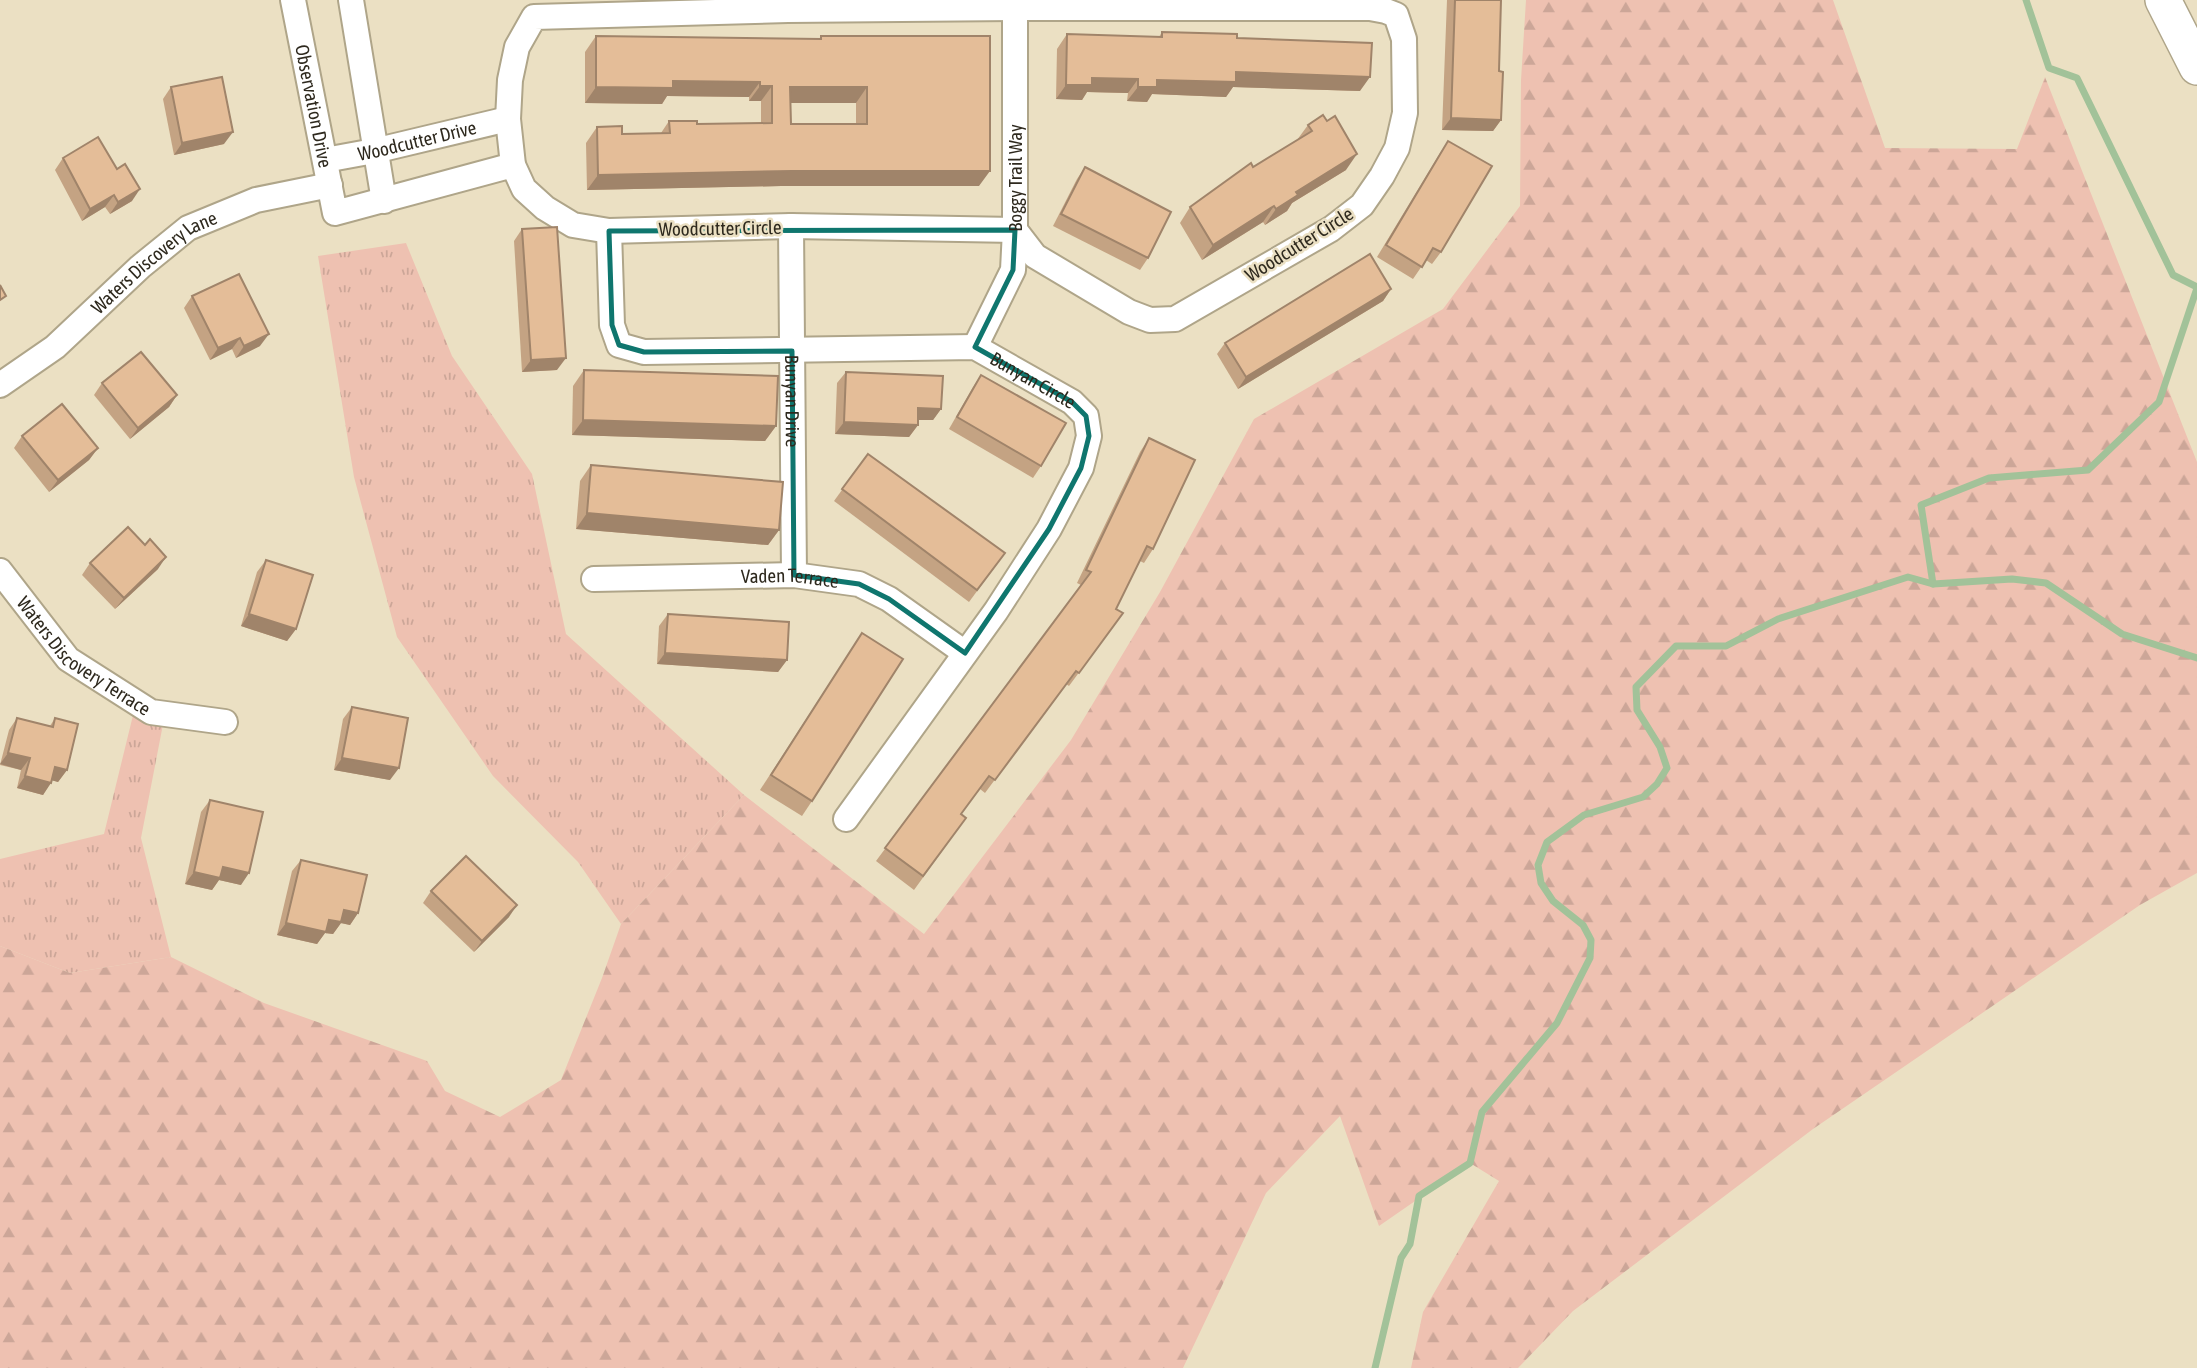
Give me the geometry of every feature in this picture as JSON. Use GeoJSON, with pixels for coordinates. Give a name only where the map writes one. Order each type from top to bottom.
{"type":"FeatureCollection","features":[{"type":"Feature","properties":{"kind":"highway"},"geometry":{"type":"LineString","coordinates":[[2162,0],[2197,67]]}},
{"type":"Feature","properties":{"kind":"street","name":"Observation Drive"},"geometry":{"type":"LineString","coordinates":[[293,0],[335,213],[384,201]]}},
{"type":"Feature","properties":{"kind":"street"},"geometry":{"type":"LineString","coordinates":[[351,0],[384,201],[513,165]]}},
{"type":"Feature","properties":{"kind":"street","name":"Woodcutter Circle"},"geometry":{"type":"LineString","coordinates":[[1015,4],[1386,10],[1395,15],[1404,39],[1405,113],[1397,148],[1362,205],[1331,229],[1175,319],[1150,320],[1129,312],[1035,256],[1015,230],[791,226],[609,231],[573,225],[545,208],[524,189],[513,165],[508,120],[510,80],[517,47],[531,9],[1015,4]]}},
{"type":"Feature","properties":{"kind":"street","name":"Boggy Trail Way"},"geometry":{"type":"LineString","coordinates":[[975,347],[1013,270],[1015,4]]}},
{"type":"Feature","properties":{"kind":"street","name":"Woodcutter Drive"},"geometry":{"type":"LineString","coordinates":[[325,160],[508,120]]}},
{"type":"Feature","properties":{"kind":"street","name":"Waters Discovery Lane"},"geometry":{"type":"LineString","coordinates":[[0,385],[55,346],[140,267],[188,228],[256,200],[330,185]]}},
{"type":"Feature","properties":{"kind":"street","name":"Bunyan Drive"},"geometry":{"type":"LineString","coordinates":[[791,226],[794,575]]}},
{"type":"Feature","properties":{"kind":"street","name":"Bunyan Circle"},"geometry":{"type":"LineString","coordinates":[[609,231],[612,325],[619,345],[643,352],[975,347],[1072,402],[1086,416],[1089,436],[1081,468],[1049,530],[996,611],[846,819]]}},
{"type":"Feature","properties":{"kind":"street","name":"Waters Discovery Terrace"},"geometry":{"type":"LineString","coordinates":[[0,571],[68,659],[151,712],[225,722]]}},
{"type":"Feature","properties":{"kind":"street","name":"Vaden Terrace"},"geometry":{"type":"LineString","coordinates":[[594,579],[794,575],[859,584],[889,598],[965,653]]}},
{"type":"Feature","properties":{"kind":"highlighted area"},"geometry":{"type":"Polygon","coordinates":[[[1015,230],[1013,270],[975,347],[1072,402],[1086,416],[1089,436],[1081,468],[1049,529],[965,653],[889,599],[859,584],[794,575],[792,351],[644,352],[619,345],[612,325],[609,231],[1015,230]]]}},
{"type":"Feature","properties":{"kind":"green space"},"geometry":{"type":"Polygon","coordinates":[[[1526,0],[1833,0],[1885,148],[2017,149],[2045,77],[2197,462],[2197,873],[2140,905],[1813,1129],[1573,1311],[1518,1368],[1411,1368],[1423,1312],[1499,1181],[1470,1163],[1379,1226],[1340,1116],[1266,1193],[1183,1368],[0,1368],[0,946],[70,973],[171,957],[264,1003],[427,1061],[445,1091],[500,1117],[561,1080],[621,924],[744,795],[924,934],[1071,740],[1160,592],[1254,419],[1443,309],[1520,206],[1521,80],[1526,0]]]}},
{"type":"Feature","properties":{"kind":"green space"},"geometry":{"type":"Polygon","coordinates":[[[406,243],[452,356],[532,474],[566,634],[744,795],[621,924],[578,862],[493,776],[397,637],[354,477],[318,256],[406,243]]]}},
{"type":"Feature","properties":{"kind":"green space"},"geometry":{"type":"Polygon","coordinates":[[[136,703],[165,714],[141,838],[171,957],[70,973],[0,946],[0,859],[104,834],[136,703]]]}},
{"type":"Feature","properties":{"kind":"building"},"geometry":{"type":"Polygon","coordinates":[[[1455,0],[1501,0],[1501,120],[1451,118],[1455,0]]]}},
{"type":"Feature","properties":{"kind":"building"},"geometry":{"type":"Polygon","coordinates":[[[1162,32],[1372,43],[1370,77],[1236,72],[1236,82],[1157,80],[1157,87],[1138,87],[1138,79],[1092,78],[1092,85],[1066,85],[1067,34],[1162,37],[1162,32]]]}},
{"type":"Feature","properties":{"kind":"building"},"geometry":{"type":"Polygon","coordinates":[[[596,36],[821,39],[821,36],[990,36],[990,171],[598,175],[597,127],[622,126],[622,134],[670,133],[669,121],[697,121],[697,124],[772,123],[772,86],[760,86],[760,82],[673,81],[673,88],[596,87],[596,36]],[[790,87],[791,124],[867,124],[867,87],[790,87]]]}},
{"type":"Feature","properties":{"kind":"building"},"geometry":{"type":"Polygon","coordinates":[[[222,77],[233,132],[182,143],[171,87],[222,77]]]}},
{"type":"Feature","properties":{"kind":"building"},"geometry":{"type":"Polygon","coordinates":[[[1323,115],[1327,121],[1335,116],[1357,154],[1296,192],[1298,195],[1276,209],[1274,206],[1213,245],[1190,207],[1251,163],[1253,167],[1312,131],[1308,125],[1323,115]]]}},
{"type":"Feature","properties":{"kind":"building"},"geometry":{"type":"Polygon","coordinates":[[[98,137],[117,169],[125,164],[140,189],[118,202],[114,195],[90,209],[63,158],[98,137]]]}},
{"type":"Feature","properties":{"kind":"building"},"geometry":{"type":"Polygon","coordinates":[[[1448,141],[1492,166],[1441,252],[1433,248],[1422,267],[1386,245],[1448,141]]]}},
{"type":"Feature","properties":{"kind":"building"},"geometry":{"type":"Polygon","coordinates":[[[1085,167],[1171,212],[1148,258],[1061,214],[1085,167]]]}},
{"type":"Feature","properties":{"kind":"building"},"geometry":{"type":"Polygon","coordinates":[[[557,227],[566,358],[531,360],[522,229],[557,227]]]}},
{"type":"Feature","properties":{"kind":"building"},"geometry":{"type":"Polygon","coordinates":[[[1370,254],[1391,289],[1246,377],[1225,343],[1370,254]]]}},
{"type":"Feature","properties":{"kind":"building"},"geometry":{"type":"Polygon","coordinates":[[[239,274],[269,334],[244,346],[240,338],[218,348],[192,296],[239,274]]]}},
{"type":"Feature","properties":{"kind":"building"},"geometry":{"type":"Polygon","coordinates":[[[0,285],[6,296],[0,300],[0,285]]]}},
{"type":"Feature","properties":{"kind":"building"},"geometry":{"type":"Polygon","coordinates":[[[141,352],[177,395],[138,428],[102,383],[141,352]]]}},
{"type":"Feature","properties":{"kind":"building"},"geometry":{"type":"Polygon","coordinates":[[[584,370],[778,376],[776,426],[583,420],[584,370]]]}},
{"type":"Feature","properties":{"kind":"building"},"geometry":{"type":"Polygon","coordinates":[[[846,372],[943,376],[941,409],[918,408],[918,425],[844,422],[846,372]]]}},
{"type":"Feature","properties":{"kind":"building"},"geometry":{"type":"Polygon","coordinates":[[[981,375],[1066,423],[1041,466],[957,417],[981,375]]]}},
{"type":"Feature","properties":{"kind":"building"},"geometry":{"type":"Polygon","coordinates":[[[62,404],[98,448],[58,480],[22,436],[62,404]]]}},
{"type":"Feature","properties":{"kind":"building"},"geometry":{"type":"Polygon","coordinates":[[[1149,438],[1195,460],[1153,549],[1147,546],[1116,609],[1123,613],[995,780],[989,776],[961,814],[966,818],[923,876],[885,848],[1091,572],[1086,570],[1149,438]]]}},
{"type":"Feature","properties":{"kind":"building"},"geometry":{"type":"Polygon","coordinates":[[[868,454],[1005,553],[977,590],[842,489],[868,454]]]}},
{"type":"Feature","properties":{"kind":"building"},"geometry":{"type":"Polygon","coordinates":[[[591,465],[783,482],[779,530],[587,513],[591,465]]]}},
{"type":"Feature","properties":{"kind":"building"},"geometry":{"type":"Polygon","coordinates":[[[128,527],[145,545],[150,539],[166,557],[124,598],[90,563],[128,527]]]}},
{"type":"Feature","properties":{"kind":"building"},"geometry":{"type":"Polygon","coordinates":[[[266,560],[313,575],[296,629],[249,614],[266,560]]]}},
{"type":"Feature","properties":{"kind":"building"},"geometry":{"type":"Polygon","coordinates":[[[668,614],[789,622],[787,660],[665,653],[668,614]]]}},
{"type":"Feature","properties":{"kind":"building"},"geometry":{"type":"Polygon","coordinates":[[[862,633],[903,659],[812,801],[771,775],[862,633]]]}},
{"type":"Feature","properties":{"kind":"building"},"geometry":{"type":"Polygon","coordinates":[[[352,707],[408,718],[399,768],[342,758],[352,707]]]}},
{"type":"Feature","properties":{"kind":"building"},"geometry":{"type":"Polygon","coordinates":[[[17,718],[53,727],[55,718],[78,724],[67,770],[55,767],[51,783],[25,776],[30,758],[8,753],[17,718]]]}},
{"type":"Feature","properties":{"kind":"building"},"geometry":{"type":"Polygon","coordinates":[[[210,800],[263,812],[249,873],[223,867],[220,878],[194,872],[210,800]]]}},
{"type":"Feature","properties":{"kind":"building"},"geometry":{"type":"Polygon","coordinates":[[[466,856],[517,905],[482,941],[431,891],[466,856]]]}},
{"type":"Feature","properties":{"kind":"building"},"geometry":{"type":"Polygon","coordinates":[[[301,860],[367,875],[358,913],[344,910],[341,922],[329,920],[326,932],[286,923],[301,860]]]}},
{"type":"Feature","properties":{"kind":"waterway"},"geometry":{"type":"LineString","coordinates":[[2026,0],[2049,68],[2077,78],[2173,275],[2197,287]]}},
{"type":"Feature","properties":{"kind":"waterway"},"geometry":{"type":"LineString","coordinates":[[1933,584],[1921,505],[1989,478],[2088,470],[2159,402],[2197,288]]}},
{"type":"Feature","properties":{"kind":"waterway"},"geometry":{"type":"LineString","coordinates":[[1375,1368],[1401,1258],[1410,1244],[1419,1196],[1470,1163],[1482,1112],[1557,1023],[1590,958],[1591,940],[1583,925],[1553,901],[1541,883],[1538,865],[1547,842],[1584,815],[1643,797],[1657,784],[1667,768],[1660,747],[1637,710],[1636,687],[1676,646],[1726,646],[1778,619],[1908,577],[1933,584],[2012,579],[2046,583],[2122,634],[2197,658]]}}]}
